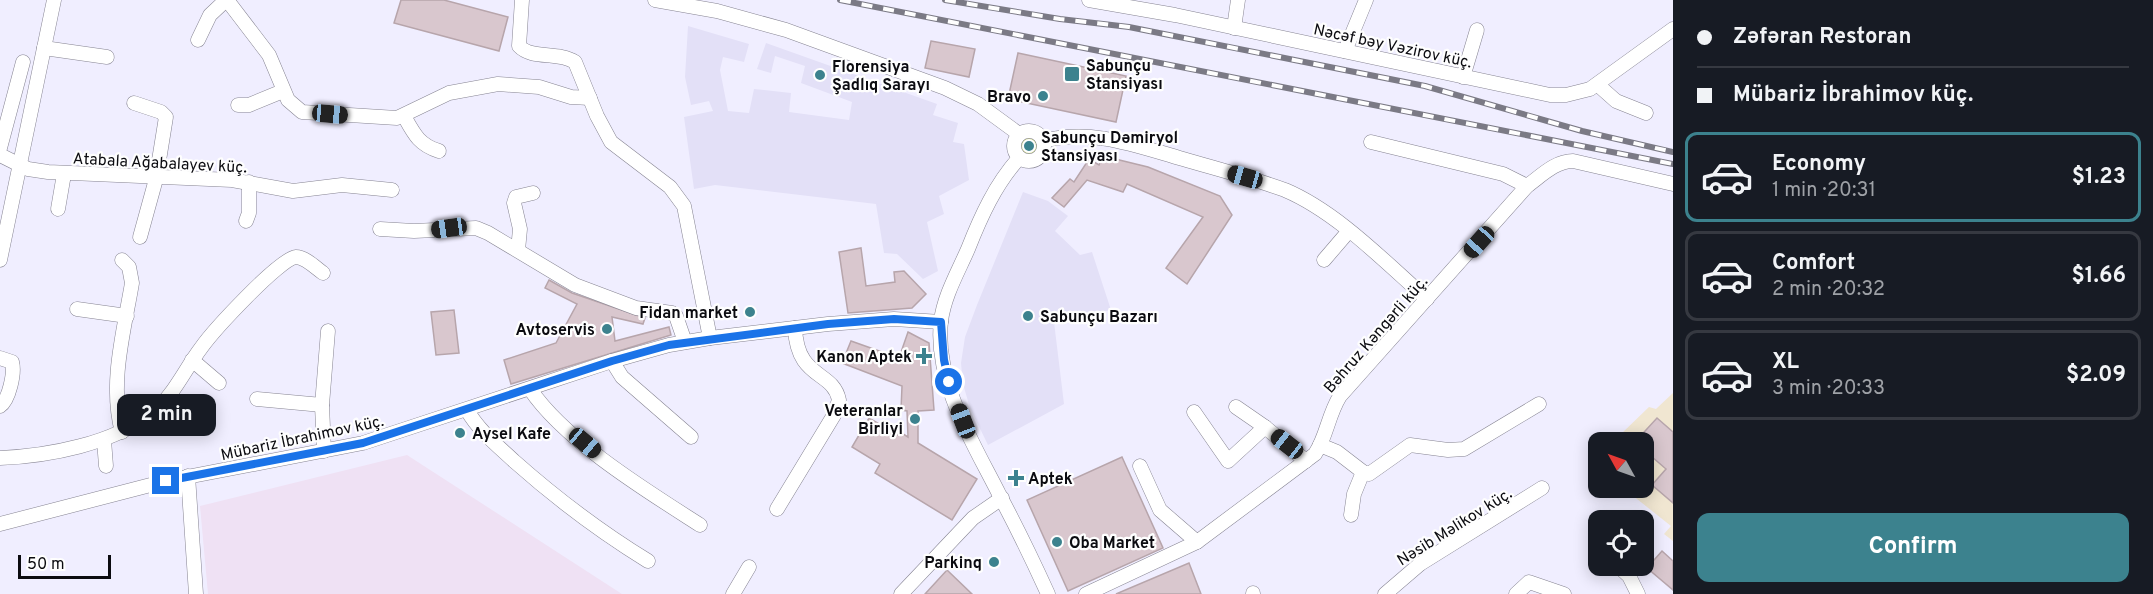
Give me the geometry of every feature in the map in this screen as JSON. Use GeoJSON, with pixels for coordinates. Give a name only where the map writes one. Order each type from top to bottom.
{"type":"FeatureCollection","features":[{"type":"Feature","properties":{"kind":"street"},"geometry":{"type":"LineString","coordinates":[[0,260],[54,0]]}},
{"type":"Feature","properties":{"kind":"street"},"geometry":{"type":"LineString","coordinates":[[198,40],[210,15],[227,0],[269,55],[288,100],[302,112],[384,119],[404,116],[437,97],[498,84],[539,87],[571,97],[590,98]]}},
{"type":"Feature","properties":{"kind":"street"},"geometry":{"type":"LineString","coordinates":[[522,0],[519,46],[529,53],[559,55],[575,62],[611,142],[670,187],[684,206],[710,338]]}},
{"type":"Feature","properties":{"kind":"street"},"geometry":{"type":"LineString","coordinates":[[655,0],[717,11],[786,30],[945,88],[978,104],[1019,134]]}},
{"type":"Feature","properties":{"kind":"street","name":"Nəcəf bəy Vəzirov küç."},"geometry":{"type":"LineString","coordinates":[[1089,0],[1127,3],[1550,95],[1580,92],[1598,84],[1672,31]]}},
{"type":"Feature","properties":{"kind":"street"},"geometry":{"type":"LineString","coordinates":[[1234,28],[1238,0]]}},
{"type":"Feature","properties":{"kind":"street"},"geometry":{"type":"LineString","coordinates":[[1345,51],[1366,0]]}},
{"type":"Feature","properties":{"kind":"street"},"geometry":{"type":"LineString","coordinates":[[1463,77],[1477,30]]}},
{"type":"Feature","properties":{"kind":"street"},"geometry":{"type":"LineString","coordinates":[[44,48],[107,57]]}},
{"type":"Feature","properties":{"kind":"street"},"geometry":{"type":"LineString","coordinates":[[1,141],[23,62]]}},
{"type":"Feature","properties":{"kind":"street"},"geometry":{"type":"LineString","coordinates":[[1598,84],[1616,101],[1646,114]]}},
{"type":"Feature","properties":{"kind":"street"},"geometry":{"type":"LineString","coordinates":[[238,105],[249,105],[283,91]]}},
{"type":"Feature","properties":{"kind":"street"},"geometry":{"type":"LineString","coordinates":[[134,103],[161,112],[166,117],[156,179],[140,237]]}},
{"type":"Feature","properties":{"kind":"street"},"geometry":{"type":"LineString","coordinates":[[404,116],[418,140],[424,146],[439,151]]}},
{"type":"Feature","properties":{"kind":"street"},"geometry":{"type":"LineString","coordinates":[[1031,131],[1039,134],[1043,141],[1044,149],[1037,159],[1028,162],[1018,158],[1013,145],[1019,134],[1031,131]]}},
{"type":"Feature","properties":{"kind":"street"},"geometry":{"type":"LineString","coordinates":[[1043,141],[1061,136],[1082,135],[1113,139],[1261,182],[1300,197],[1348,232],[1427,299]]}},
{"type":"Feature","properties":{"kind":"street"},"geometry":{"type":"LineString","coordinates":[[1371,142],[1503,174],[1527,186]]}},
{"type":"Feature","properties":{"kind":"street","name":"Atabala Ağabalayev küç."},"geometry":{"type":"LineString","coordinates":[[0,155],[18,165],[36,171],[64,174],[249,182],[294,191],[353,185],[392,190]]}},
{"type":"Feature","properties":{"kind":"street"},"geometry":{"type":"LineString","coordinates":[[1018,158],[1000,183],[979,222],[947,298],[941,322],[944,360],[954,400],[1048,594]]}},
{"type":"Feature","properties":{"kind":"street","name":"Bəhruz Kəngərli küç."},"geometry":{"type":"LineString","coordinates":[[1086,594],[1197,542],[1306,461],[1320,446],[1329,415],[1340,396],[1527,186],[1555,165],[1573,161],[1673,184]]}},
{"type":"Feature","properties":{"kind":"street"},"geometry":{"type":"LineString","coordinates":[[58,209],[64,174]]}},
{"type":"Feature","properties":{"kind":"street"},"geometry":{"type":"LineString","coordinates":[[246,221],[249,213],[249,182]]}},
{"type":"Feature","properties":{"kind":"street"},"geometry":{"type":"LineString","coordinates":[[518,250],[520,229],[514,203],[516,196],[533,193]]}},
{"type":"Feature","properties":{"kind":"street"},"geometry":{"type":"LineString","coordinates":[[380,229],[414,231],[476,228],[518,250],[550,272],[613,301],[636,308],[672,313],[676,316],[685,342]]}},
{"type":"Feature","properties":{"kind":"street"},"geometry":{"type":"LineString","coordinates":[[1324,260],[1348,232]]}},
{"type":"Feature","properties":{"kind":"street"},"geometry":{"type":"LineString","coordinates":[[0,458],[25,456],[104,440],[122,432],[158,407],[208,338],[285,261],[294,257],[302,258],[323,273]]}},
{"type":"Feature","properties":{"kind":"street"},"geometry":{"type":"LineString","coordinates":[[122,260],[129,267],[132,282],[115,400],[122,432]]}},
{"type":"Feature","properties":{"kind":"street"},"geometry":{"type":"LineString","coordinates":[[77,309],[127,316]]}},
{"type":"Feature","properties":{"kind":"street","name":"Mübariz İbrahimov küç."},"geometry":{"type":"LineString","coordinates":[[0,524],[188,476],[324,451],[395,434],[612,361],[685,342],[795,328],[894,319],[941,322]]}},
{"type":"Feature","properties":{"kind":"street"},"geometry":{"type":"LineString","coordinates":[[777,509],[834,415],[839,400],[834,387],[803,361],[798,352],[795,328]]}},
{"type":"Feature","properties":{"kind":"street"},"geometry":{"type":"LineString","coordinates":[[324,451],[322,405],[328,331]]}},
{"type":"Feature","properties":{"kind":"street"},"geometry":{"type":"LineString","coordinates":[[0,358],[12,362],[13,367],[7,398],[0,406]]}},
{"type":"Feature","properties":{"kind":"street"},"geometry":{"type":"LineString","coordinates":[[192,360],[219,383]]}},
{"type":"Feature","properties":{"kind":"street"},"geometry":{"type":"LineString","coordinates":[[612,361],[622,377],[691,437]]}},
{"type":"Feature","properties":{"kind":"street"},"geometry":{"type":"LineString","coordinates":[[531,389],[549,414],[620,472],[700,525]]}},
{"type":"Feature","properties":{"kind":"street"},"geometry":{"type":"LineString","coordinates":[[257,399],[322,405]]}},
{"type":"Feature","properties":{"kind":"street"},"geometry":{"type":"LineString","coordinates":[[1320,446],[1337,452],[1363,472],[1375,472],[1410,445],[1448,450],[1464,449],[1539,404]]}},
{"type":"Feature","properties":{"kind":"street"},"geometry":{"type":"LineString","coordinates":[[1236,407],[1265,427],[1306,461]]}},
{"type":"Feature","properties":{"kind":"street"},"geometry":{"type":"LineString","coordinates":[[467,410],[482,432],[553,495],[594,528],[648,561]]}},
{"type":"Feature","properties":{"kind":"street"},"geometry":{"type":"LineString","coordinates":[[1194,412],[1228,461],[1265,427]]}},
{"type":"Feature","properties":{"kind":"street"},"geometry":{"type":"LineString","coordinates":[[104,440],[106,466]]}},
{"type":"Feature","properties":{"kind":"street"},"geometry":{"type":"LineString","coordinates":[[1140,465],[1160,510],[1197,542]]}},
{"type":"Feature","properties":{"kind":"street"},"geometry":{"type":"LineString","coordinates":[[1351,515],[1354,494],[1363,472]]}},
{"type":"Feature","properties":{"kind":"street"},"geometry":{"type":"LineString","coordinates":[[188,476],[196,594]]}},
{"type":"Feature","properties":{"kind":"street","name":"Nəsib Məlikov küç."},"geometry":{"type":"LineString","coordinates":[[1385,594],[1420,564],[1542,488]]}},
{"type":"Feature","properties":{"kind":"street"},"geometry":{"type":"LineString","coordinates":[[901,594],[973,518],[1002,498]]}},
{"type":"Feature","properties":{"kind":"street"},"geometry":{"type":"LineString","coordinates":[[733,594],[749,567]]}},
{"type":"Feature","properties":{"kind":"street"},"geometry":{"type":"LineString","coordinates":[[1629,576],[1638,594]]}},
{"type":"Feature","properties":{"kind":"street"},"geometry":{"type":"LineString","coordinates":[[1516,594],[1529,582],[1564,594]]}},
{"type":"Feature","properties":{"kind":"shaded area"},"geometry":{"type":"Polygon","coordinates":[[[688,26],[749,44],[744,62],[723,57],[720,70],[728,111],[749,113],[754,89],[791,93],[789,112],[849,120],[852,102],[801,83],[805,66],[775,56],[771,73],[757,69],[766,43],[937,104],[933,115],[958,123],[953,142],[964,144],[969,180],[939,196],[944,214],[927,222],[938,271],[923,279],[897,254],[884,253],[876,204],[715,185],[694,189],[684,117],[713,111],[709,101],[691,105],[685,77],[688,26]]]}},
{"type":"Feature","properties":{"kind":"shaded area","name":"Sabunçu Bazarı"},"geometry":{"type":"Polygon","coordinates":[[[1023,192],[1048,201],[1068,216],[1055,231],[1080,255],[1092,252],[1111,310],[1054,322],[1064,404],[988,445],[970,408],[963,384],[961,363],[965,337],[1023,192]]]}},
{"type":"Feature","properties":{"kind":"shaded area"},"geometry":{"type":"Polygon","coordinates":[[[1673,393],[1673,541],[1664,534],[1671,526],[1654,512],[1654,510],[1636,498],[1654,498],[1654,432],[1623,432],[1649,407],[1656,409],[1673,393]]]}},
{"type":"Feature","properties":{"kind":"shaded area"},"geometry":{"type":"Polygon","coordinates":[[[407,455],[622,594],[208,594],[200,506],[407,455]]]}},
{"type":"Feature","properties":{"kind":"green space","name":"Sabunçu Dəmiryol Stansiyası"},"geometry":{"type":"Polygon","coordinates":[[[1029,137],[1035,140],[1038,146],[1035,152],[1029,155],[1023,152],[1020,146],[1023,140],[1029,137]]]}},
{"type":"Feature","properties":{"kind":"building"},"geometry":{"type":"Polygon","coordinates":[[[401,0],[444,0],[508,17],[499,51],[394,23],[401,0]]]}},
{"type":"Feature","properties":{"kind":"building"},"geometry":{"type":"Polygon","coordinates":[[[931,41],[975,49],[969,77],[925,68],[931,41]]]}},
{"type":"Feature","properties":{"kind":"building","name":"Sabunçu Stansiyası"},"geometry":{"type":"Polygon","coordinates":[[[1018,53],[1126,76],[1116,122],[1008,99],[1018,53]]]}},
{"type":"Feature","properties":{"kind":"building"},"geometry":{"type":"Polygon","coordinates":[[[1103,156],[1148,167],[1220,196],[1232,215],[1187,284],[1166,268],[1203,217],[1127,184],[1123,192],[1087,180],[1064,207],[1052,198],[1070,179],[1074,182],[1089,159],[1099,165],[1103,156]]]}},
{"type":"Feature","properties":{"kind":"building"},"geometry":{"type":"Polygon","coordinates":[[[861,248],[866,286],[895,282],[894,272],[904,271],[926,294],[912,308],[848,313],[839,252],[861,248]]]}},
{"type":"Feature","properties":{"kind":"building"},"geometry":{"type":"Polygon","coordinates":[[[549,280],[572,293],[645,318],[643,324],[612,317],[615,341],[669,327],[671,335],[511,384],[504,360],[556,343],[577,304],[545,288],[549,280]]]}},
{"type":"Feature","properties":{"kind":"building"},"geometry":{"type":"Polygon","coordinates":[[[454,310],[459,353],[436,355],[431,312],[454,310]]]}},
{"type":"Feature","properties":{"kind":"building"},"geometry":{"type":"Polygon","coordinates":[[[908,332],[929,343],[934,410],[918,411],[918,443],[977,479],[952,520],[875,473],[880,464],[852,447],[869,418],[898,435],[900,432],[908,437],[907,411],[901,410],[902,386],[842,363],[851,341],[899,358],[908,332]]]}},
{"type":"Feature","properties":{"kind":"building"},"geometry":{"type":"Polygon","coordinates":[[[1657,418],[1673,432],[1673,503],[1654,487],[1654,483],[1666,469],[1654,459],[1654,432],[1644,432],[1657,418]]]}},
{"type":"Feature","properties":{"kind":"building"},"geometry":{"type":"Polygon","coordinates":[[[1122,457],[1163,548],[1068,591],[1027,500],[1122,457]]]}},
{"type":"Feature","properties":{"kind":"building"},"geometry":{"type":"Polygon","coordinates":[[[1662,551],[1673,561],[1673,590],[1654,574],[1654,560],[1662,551]]]}},
{"type":"Feature","properties":{"kind":"building"},"geometry":{"type":"Polygon","coordinates":[[[1189,563],[1201,594],[1116,594],[1189,563]]]}},
{"type":"Feature","properties":{"kind":"building"},"geometry":{"type":"Polygon","coordinates":[[[947,570],[972,594],[925,594],[947,570]]]}},
{"type":"Feature","properties":{"kind":"railway"},"geometry":{"type":"LineString","coordinates":[[840,0],[1673,164]]}},
{"type":"Feature","properties":{"kind":"railway"},"geometry":{"type":"LineString","coordinates":[[945,0],[1060,19],[1129,27],[1425,86],[1582,131],[1673,152]]}},
{"type":"Feature","properties":{"kind":"place","name":"Sabunçu Stansiyası"},"geometry":{"type":"Point","coordinates":[1072,74]}},
{"type":"Feature","properties":{"kind":"place","name":"Florensiya Şadlıq Sarayı"},"geometry":{"type":"Point","coordinates":[820,75]}},
{"type":"Feature","properties":{"kind":"place","name":"Bravo"},"geometry":{"type":"Point","coordinates":[1043,96]}},
{"type":"Feature","properties":{"kind":"place","name":"Sabunçu Dəmiryol Stansiyası"},"geometry":{"type":"Point","coordinates":[1029,146]}},
{"type":"Feature","properties":{"kind":"place","name":"Fidan market"},"geometry":{"type":"Point","coordinates":[750,312]}},
{"type":"Feature","properties":{"kind":"place","name":"Sabunçu Bazarı"},"geometry":{"type":"Point","coordinates":[1028,316]}},
{"type":"Feature","properties":{"kind":"place","name":"Avtoservis"},"geometry":{"type":"Point","coordinates":[607,329]}},
{"type":"Feature","properties":{"kind":"place","name":"Kanon Aptek"},"geometry":{"type":"Point","coordinates":[924,356]}},
{"type":"Feature","properties":{"kind":"place","name":"Veteranlar Birliyi"},"geometry":{"type":"Point","coordinates":[915,419]}},
{"type":"Feature","properties":{"kind":"place","name":"Aysel Kafe"},"geometry":{"type":"Point","coordinates":[460,433]}},
{"type":"Feature","properties":{"kind":"place","name":"Aptek"},"geometry":{"type":"Point","coordinates":[1016,478]}},
{"type":"Feature","properties":{"kind":"place","name":"Oba Market"},"geometry":{"type":"Point","coordinates":[1057,542]}},
{"type":"Feature","properties":{"kind":"place","name":"Parkinq"},"geometry":{"type":"Point","coordinates":[994,562]}},
{"type":"Feature","properties":{"kind":"route"},"geometry":{"type":"LineString","coordinates":[[166,481],[363,443],[424,425],[635,354],[710,338],[857,321],[915,319],[941,322],[941,338],[949,382]]}}]}
